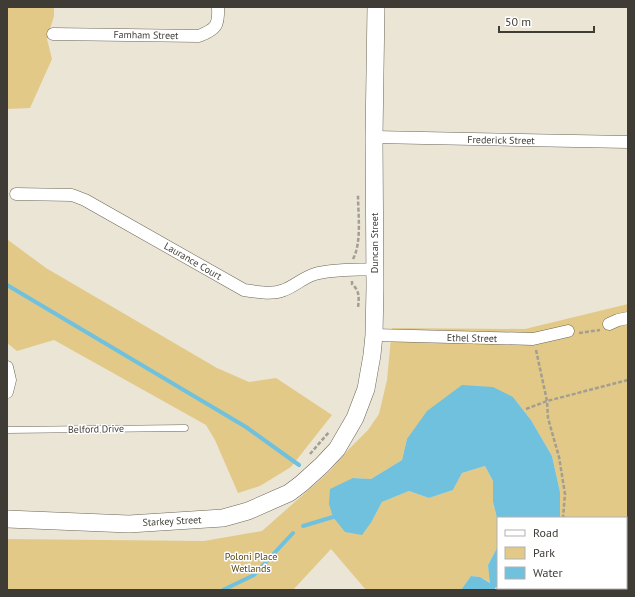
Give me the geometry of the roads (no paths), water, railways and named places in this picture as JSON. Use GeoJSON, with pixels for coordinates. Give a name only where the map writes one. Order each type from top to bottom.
{"type":"FeatureCollection","features":[{"type":"Feature","properties":{"kind":"street","name":"Famham Street"},"geometry":{"type":"LineString","coordinates":[[53,34],[198,36],[211,31],[218,20],[218,7]]}},
{"type":"Feature","properties":{"kind":"street","name":"Duncan Street"},"geometry":{"type":"LineString","coordinates":[[322,465],[337,449],[355,418],[366,389],[372,355],[374,335],[375,269],[374,137],[376,7]]}},
{"type":"Feature","properties":{"kind":"street","name":"Frederick Street"},"geometry":{"type":"LineString","coordinates":[[374,137],[628,142]]}},
{"type":"Feature","properties":{"kind":"street","name":"Laurance Court"},"geometry":{"type":"LineString","coordinates":[[16,194],[72,195],[85,200],[244,290],[272,292],[284,290],[314,274],[375,269]]}},
{"type":"Feature","properties":{"kind":"street"},"geometry":{"type":"LineString","coordinates":[[609,324],[628,318]]}},
{"type":"Feature","properties":{"kind":"street","name":"Ethel Street"},"geometry":{"type":"LineString","coordinates":[[374,335],[533,339],[568,332]]}},
{"type":"Feature","properties":{"kind":"street"},"geometry":{"type":"LineString","coordinates":[[7,367],[10,380],[7,392]]}},
{"type":"Feature","properties":{"kind":"street","name":"Starkey Street"},"geometry":{"type":"LineString","coordinates":[[7,519],[129,524],[223,518],[248,511],[289,493],[322,465]]}},
{"type":"Feature","properties":{"kind":"lane","name":"Belford Drive"},"geometry":{"type":"LineString","coordinates":[[7,430],[185,428]]}},
{"type":"Feature","properties":{"kind":"water"},"geometry":{"type":"Polygon","coordinates":[[[462,385],[493,387],[513,397],[531,420],[552,456],[560,492],[560,517],[497,518],[493,502],[493,481],[485,466],[462,473],[453,490],[429,498],[409,491],[382,502],[372,521],[362,535],[345,532],[333,517],[329,504],[330,489],[353,478],[371,479],[402,460],[407,439],[427,411],[462,385]]]}},
{"type":"Feature","properties":{"kind":"water"},"geometry":{"type":"Polygon","coordinates":[[[497,548],[497,587],[495,590],[461,590],[471,576],[480,577],[490,583],[488,565],[497,548]]]}},
{"type":"Feature","properties":{"kind":"waterway"},"geometry":{"type":"LineString","coordinates":[[7,285],[246,427],[299,465]]}},
{"type":"Feature","properties":{"kind":"waterway"},"geometry":{"type":"LineString","coordinates":[[303,526],[337,517]]}},
{"type":"Feature","properties":{"kind":"waterway"},"geometry":{"type":"LineString","coordinates":[[223,590],[254,575],[293,533]]}},
{"type":"Feature","properties":{"kind":"park label","name":"Poloni Place Wetlands"},"geometry":{"type":"Point","coordinates":[251,562]}}]}
